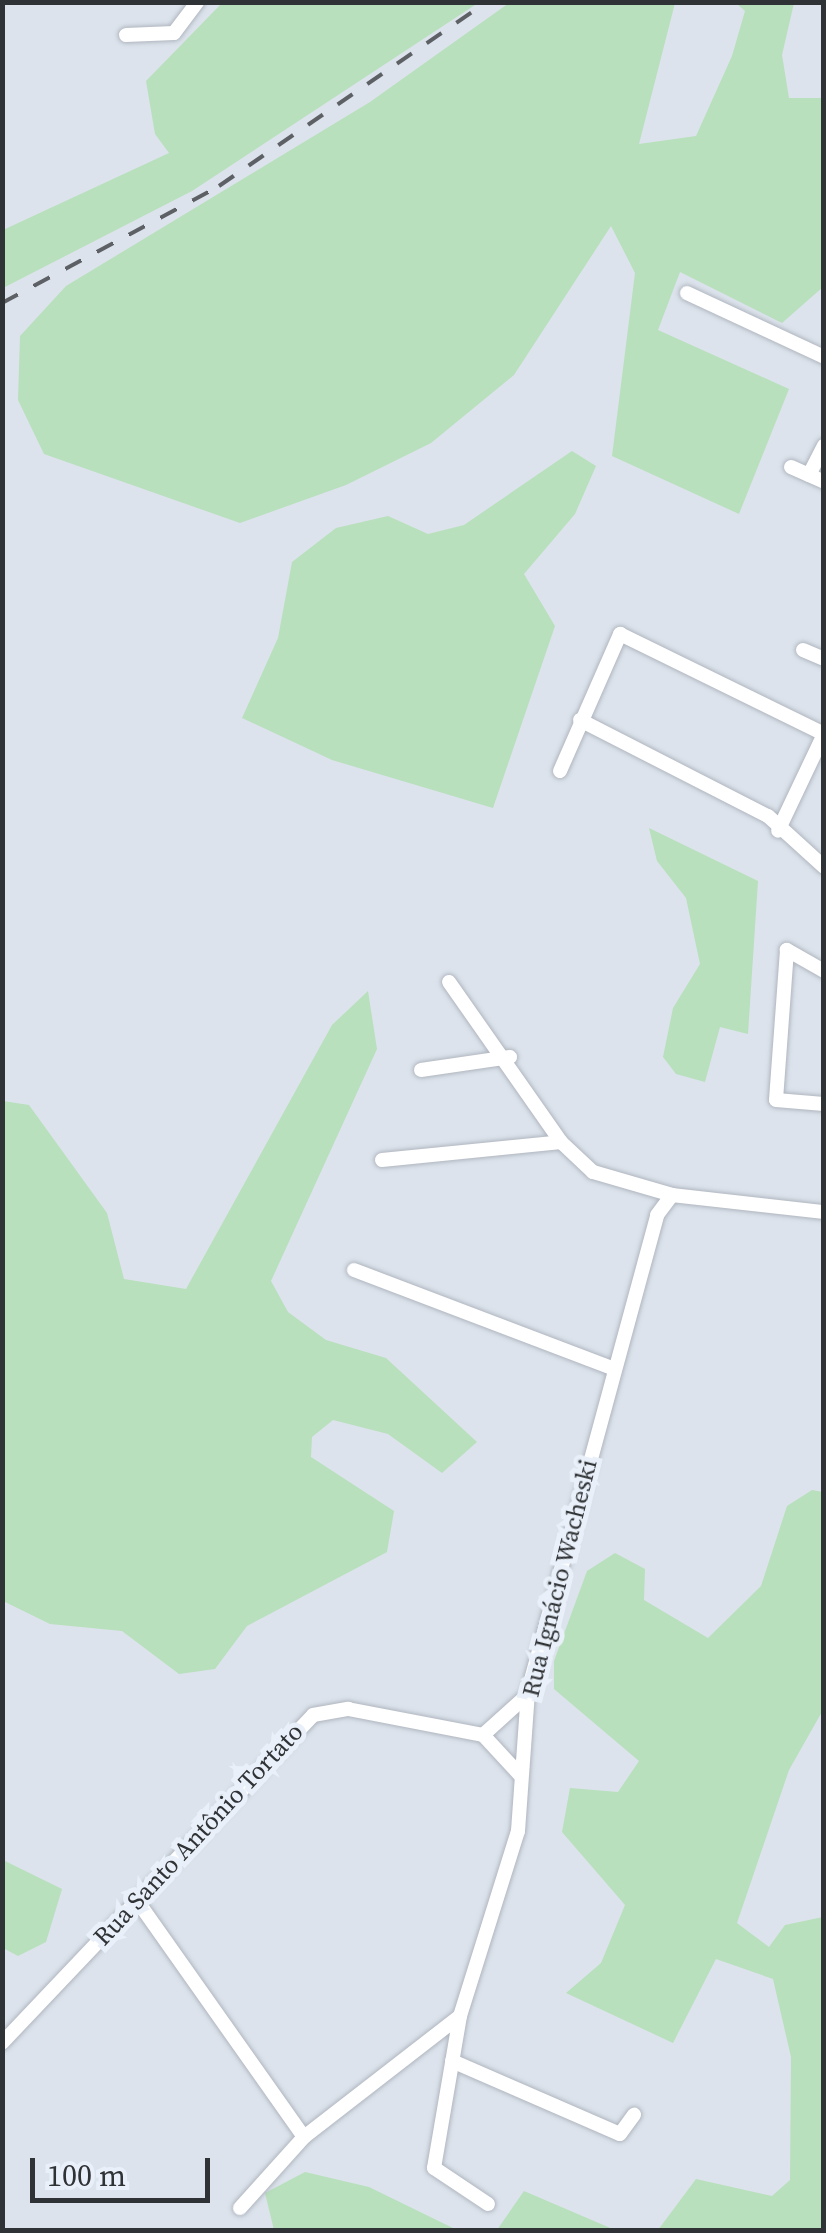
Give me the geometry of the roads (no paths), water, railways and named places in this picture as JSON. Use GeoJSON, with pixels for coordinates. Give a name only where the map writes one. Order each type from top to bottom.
{"type":"FeatureCollection","features":[{"type":"Feature","properties":{"kind":"street"},"geometry":{"type":"LineString","coordinates":[[126,34],[174,34],[197,2]]}},
{"type":"Feature","properties":{"kind":"street"},"geometry":{"type":"LineString","coordinates":[[687,293],[820,350]]}},
{"type":"Feature","properties":{"kind":"street"},"geometry":{"type":"LineString","coordinates":[[791,467],[816,478],[824,446]]}},
{"type":"Feature","properties":{"kind":"street"},"geometry":{"type":"LineString","coordinates":[[560,771],[620,634],[824,734],[778,831]]}},
{"type":"Feature","properties":{"kind":"street"},"geometry":{"type":"LineString","coordinates":[[803,650],[824,659]]}},
{"type":"Feature","properties":{"kind":"street"},"geometry":{"type":"LineString","coordinates":[[580,720],[768,816],[778,831],[824,867]]}},
{"type":"Feature","properties":{"kind":"street"},"geometry":{"type":"LineString","coordinates":[[824,971],[788,950],[776,1100],[824,1104]]}},
{"type":"Feature","properties":{"kind":"street"},"geometry":{"type":"LineString","coordinates":[[449,982],[510,1057],[561,1142],[593,1172],[672,1195],[824,1212]]}},
{"type":"Feature","properties":{"kind":"street"},"geometry":{"type":"LineString","coordinates":[[421,1070],[510,1057]]}},
{"type":"Feature","properties":{"kind":"street"},"geometry":{"type":"LineString","coordinates":[[382,1160],[561,1142]]}},
{"type":"Feature","properties":{"kind":"street","name":"Rua Ignácio Wacheski"},"geometry":{"type":"LineString","coordinates":[[488,2204],[435,2174],[460,2016],[501,1902],[528,1691],[657,1214],[672,1195]]}},
{"type":"Feature","properties":{"kind":"street"},"geometry":{"type":"LineString","coordinates":[[354,1270],[614,1369]]}},
{"type":"Feature","properties":{"kind":"street"},"geometry":{"type":"LineString","coordinates":[[520,1776],[483,1735],[509,1720],[528,1691]]}},
{"type":"Feature","properties":{"kind":"street","name":"Rua Santo Antônio Tortato"},"geometry":{"type":"LineString","coordinates":[[2,2043],[313,1715],[348,1708],[483,1735]]}},
{"type":"Feature","properties":{"kind":"street"},"geometry":{"type":"LineString","coordinates":[[136,1899],[304,2137]]}},
{"type":"Feature","properties":{"kind":"street"},"geometry":{"type":"LineString","coordinates":[[240,2208],[304,2137],[460,2016]]}},
{"type":"Feature","properties":{"kind":"street"},"geometry":{"type":"LineString","coordinates":[[452,2065],[620,2134],[634,2115]]}},
{"type":"Feature","properties":{"kind":"street"},"geometry":{"type":"LineString","coordinates":[[452,2065],[627,2146]]}},
{"type":"Feature","properties":{"kind":"railway"},"geometry":{"type":"LineString","coordinates":[[2,303],[219,186],[487,2]]}}]}
